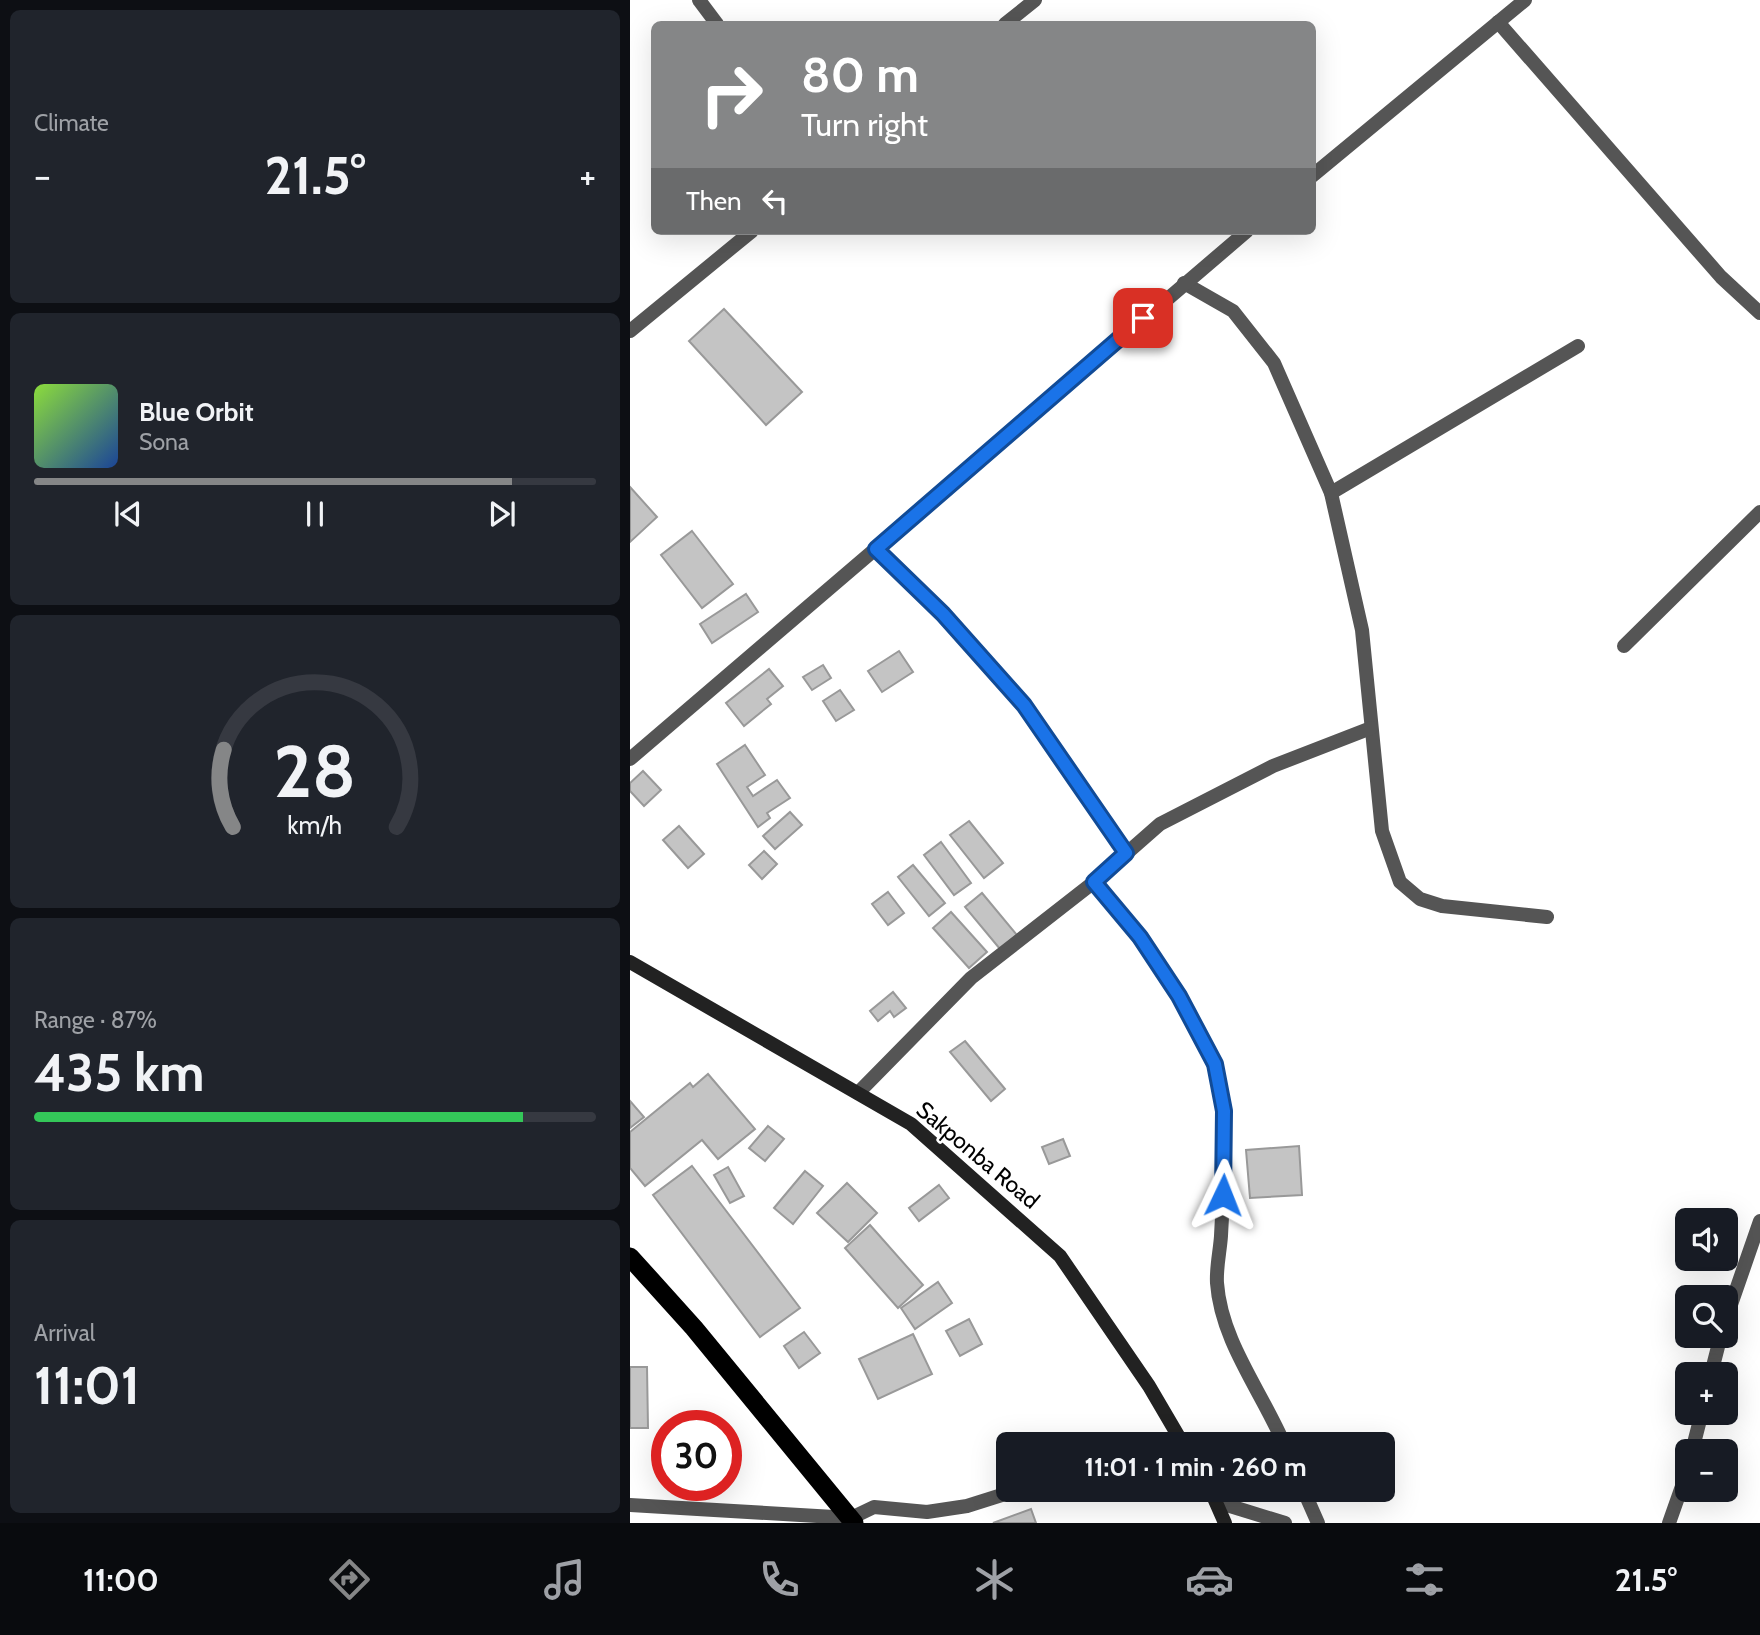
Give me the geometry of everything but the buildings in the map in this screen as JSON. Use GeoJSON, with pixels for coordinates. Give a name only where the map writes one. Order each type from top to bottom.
{"type":"FeatureCollection","features":[{"type":"Feature","properties":{"kind":"highway"},"geometry":{"type":"LineString","coordinates":[[630,1257],[694,1328],[852,1521]]}},
{"type":"Feature","properties":{"kind":"main road","name":"Sakponba Road"},"geometry":{"type":"LineString","coordinates":[[630,962],[911,1124],[1060,1256],[1149,1386],[1176,1432]]}},
{"type":"Feature","properties":{"kind":"main road"},"geometry":{"type":"LineString","coordinates":[[1216,1502],[1225,1523]]}},
{"type":"Feature","properties":{"kind":"street"},"geometry":{"type":"LineString","coordinates":[[699,0],[715,21]]}},
{"type":"Feature","properties":{"kind":"street"},"geometry":{"type":"LineString","coordinates":[[1009,21],[1035,0]]}},
{"type":"Feature","properties":{"kind":"street"},"geometry":{"type":"LineString","coordinates":[[1316,173],[1525,0]]}},
{"type":"Feature","properties":{"kind":"street"},"geometry":{"type":"LineString","coordinates":[[1498,22],[1721,277],[1760,313]]}},
{"type":"Feature","properties":{"kind":"street"},"geometry":{"type":"LineString","coordinates":[[630,331],[747,235]]}},
{"type":"Feature","properties":{"kind":"street"},"geometry":{"type":"LineString","coordinates":[[630,759],[1242,235]]}},
{"type":"Feature","properties":{"kind":"street"},"geometry":{"type":"LineString","coordinates":[[1184,283],[1233,311],[1274,363],[1331,493],[1362,630],[1382,831],[1400,882],[1420,899],[1442,906],[1547,917]]}},
{"type":"Feature","properties":{"kind":"street"},"geometry":{"type":"LineString","coordinates":[[1331,493],[1578,346]]}},
{"type":"Feature","properties":{"kind":"street"},"geometry":{"type":"LineString","coordinates":[[1623,646],[1760,512]]}},
{"type":"Feature","properties":{"kind":"street"},"geometry":{"type":"LineString","coordinates":[[876,549],[943,614],[1024,705],[1126,853]]}},
{"type":"Feature","properties":{"kind":"street"},"geometry":{"type":"LineString","coordinates":[[858,1093],[971,978],[1094,882],[1160,824],[1273,766],[1371,728]]}},
{"type":"Feature","properties":{"kind":"street"},"geometry":{"type":"LineString","coordinates":[[1094,882],[1140,937],[1179,996],[1215,1064],[1224,1111],[1223,1199],[1217,1284],[1230,1337],[1278,1432]]}},
{"type":"Feature","properties":{"kind":"street"},"geometry":{"type":"LineString","coordinates":[[1738,1285],[1760,1221]]}},
{"type":"Feature","properties":{"kind":"street"},"geometry":{"type":"LineString","coordinates":[[630,1506],[852,1521],[874,1507],[927,1512],[967,1506],[996,1497]]}},
{"type":"Feature","properties":{"kind":"street"},"geometry":{"type":"LineString","coordinates":[[1230,1502],[1285,1523]]}},
{"type":"Feature","properties":{"kind":"street"},"geometry":{"type":"LineString","coordinates":[[1309,1502],[1318,1523]]}},
{"type":"Feature","properties":{"kind":"street"},"geometry":{"type":"LineString","coordinates":[[1669,1523],[1676,1502]]}},
{"type":"Feature","properties":{"kind":"street"},"geometry":{"type":"LineString","coordinates":[[914,1523],[927,1512]]}},
{"type":"Feature","properties":{"kind":"route"},"geometry":{"type":"LineString","coordinates":[[1143,318],[876,549],[943,614],[1024,705],[1126,853],[1094,882],[1140,937],[1179,996],[1215,1064],[1224,1111],[1223,1195]]}}]}
